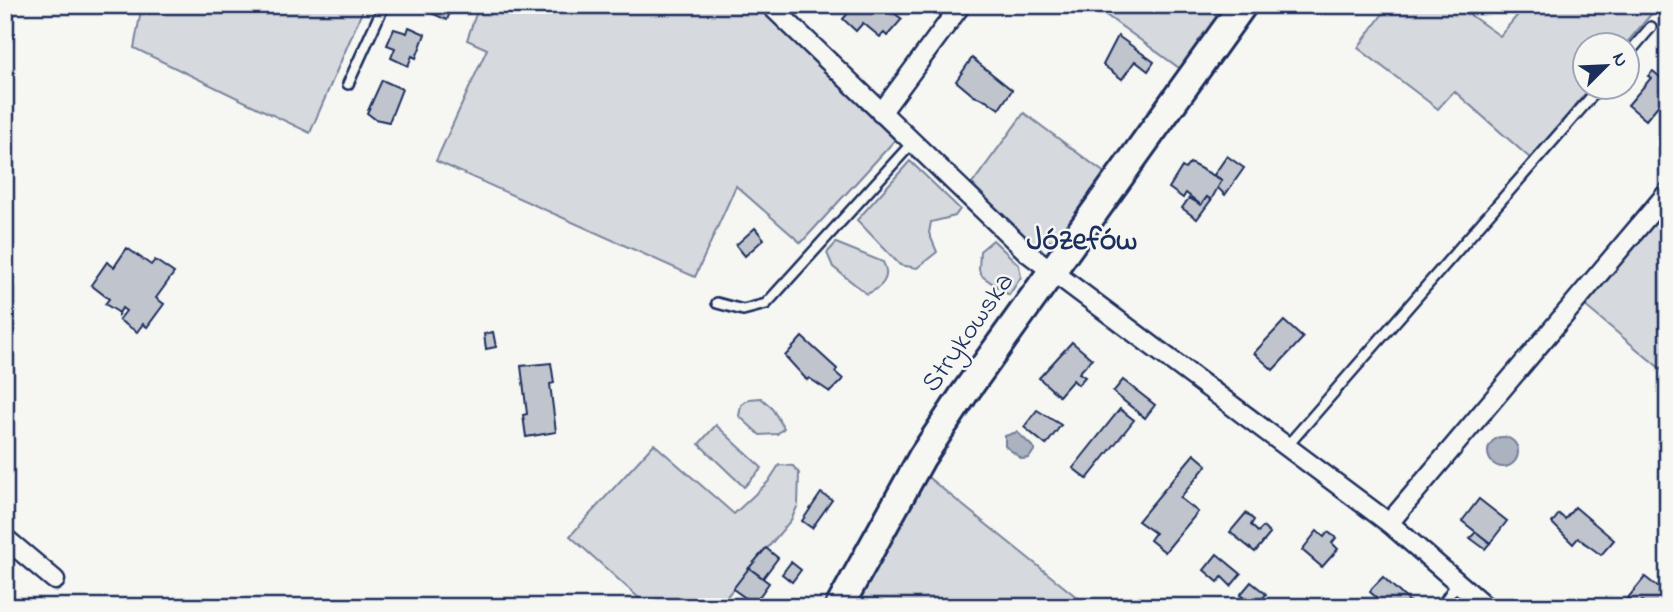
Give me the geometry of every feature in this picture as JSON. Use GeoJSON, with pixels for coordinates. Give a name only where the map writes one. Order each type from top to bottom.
{"type":"FeatureCollection","features":[{"type":"Feature","properties":{"kind":"street"},"geometry":{"type":"LineString","coordinates":[[770,5],[996,224],[1051,269],[1389,523],[1486,607]]}},
{"type":"Feature","properties":{"kind":"street"},"geometry":{"type":"LineString","coordinates":[[881,113],[961,5]]}},
{"type":"Feature","properties":{"kind":"street","name":"Strykowska"},"geometry":{"type":"LineString","coordinates":[[839,607],[922,457],[1051,269],[1242,5]]}},
{"type":"Feature","properties":{"kind":"street"},"geometry":{"type":"LineString","coordinates":[[1389,523],[1668,192]]}},
{"type":"Feature","properties":{"kind":"street"},"geometry":{"type":"LineString","coordinates":[[5,538],[55,580]]}},
{"type":"Feature","properties":{"kind":"lane"},"geometry":{"type":"LineString","coordinates":[[348,84],[384,5]]}},
{"type":"Feature","properties":{"kind":"lane"},"geometry":{"type":"LineString","coordinates":[[1642,38],[1651,27]]}},
{"type":"Feature","properties":{"kind":"lane"},"geometry":{"type":"LineString","coordinates":[[1287,446],[1587,102]]}},
{"type":"Feature","properties":{"kind":"lane"},"geometry":{"type":"LineString","coordinates":[[717,303],[743,310],[766,304],[913,142]]}},
{"type":"Feature","properties":{"kind":"lane"},"geometry":{"type":"LineString","coordinates":[[1441,607],[1457,583]]}},
{"type":"Feature","properties":{"kind":"shaded area"},"geometry":{"type":"Polygon","coordinates":[[[142,5],[365,5],[310,133],[134,48],[142,5]]]}},
{"type":"Feature","properties":{"kind":"shaded area"},"geometry":{"type":"Polygon","coordinates":[[[479,5],[756,5],[895,140],[801,243],[736,186],[695,277],[436,161],[487,49],[467,40],[479,5]]]}},
{"type":"Feature","properties":{"kind":"shaded area"},"geometry":{"type":"Polygon","coordinates":[[[1092,5],[1202,5],[1219,18],[1182,70],[1092,5]]]}},
{"type":"Feature","properties":{"kind":"shaded area"},"geometry":{"type":"Polygon","coordinates":[[[1389,5],[1456,5],[1500,36],[1526,5],[1659,5],[1636,32],[1572,32],[1572,102],[1578,102],[1531,159],[1454,91],[1438,109],[1358,48],[1389,5]]]}},
{"type":"Feature","properties":{"kind":"shaded area"},"geometry":{"type":"Polygon","coordinates":[[[1024,113],[1106,174],[1058,239],[1034,245],[972,184],[1024,113]]]}},
{"type":"Feature","properties":{"kind":"shaded area"},"geometry":{"type":"Polygon","coordinates":[[[910,161],[960,209],[955,216],[931,222],[929,233],[937,252],[917,268],[900,265],[857,220],[910,161]]]}},
{"type":"Feature","properties":{"kind":"shaded area"},"geometry":{"type":"Polygon","coordinates":[[[1668,206],[1668,375],[1584,305],[1668,206]]]}},
{"type":"Feature","properties":{"kind":"shaded area"},"geometry":{"type":"Polygon","coordinates":[[[993,240],[1019,265],[1021,277],[1009,295],[982,276],[979,270],[980,251],[993,240]]]}},
{"type":"Feature","properties":{"kind":"shaded area"},"geometry":{"type":"Polygon","coordinates":[[[836,243],[883,262],[886,273],[884,282],[867,294],[833,267],[827,253],[836,243]]]}},
{"type":"Feature","properties":{"kind":"shaded area"},"geometry":{"type":"Polygon","coordinates":[[[761,398],[771,407],[784,428],[777,434],[760,435],[739,416],[741,405],[749,399],[761,398]]]}},
{"type":"Feature","properties":{"kind":"shaded area"},"geometry":{"type":"Polygon","coordinates":[[[716,425],[762,468],[744,487],[699,444],[716,425]]]}},
{"type":"Feature","properties":{"kind":"shaded area"},"geometry":{"type":"Polygon","coordinates":[[[1017,432],[1035,449],[1029,458],[1022,459],[1005,446],[1005,436],[1017,432]]]}},
{"type":"Feature","properties":{"kind":"shaded area"},"geometry":{"type":"Polygon","coordinates":[[[1503,437],[1514,441],[1518,452],[1514,463],[1503,467],[1492,463],[1488,452],[1492,441],[1503,437]]]}},
{"type":"Feature","properties":{"kind":"shaded area"},"geometry":{"type":"Polygon","coordinates":[[[654,444],[734,514],[768,482],[779,465],[793,466],[799,473],[798,505],[791,520],[718,607],[649,607],[570,536],[654,444]]]}},
{"type":"Feature","properties":{"kind":"shaded area"},"geometry":{"type":"Polygon","coordinates":[[[924,474],[1089,607],[851,607],[924,474]]]}},
{"type":"Feature","properties":{"kind":"building"},"geometry":{"type":"Polygon","coordinates":[[[423,5],[453,5],[447,20],[422,9],[423,5]]]}},
{"type":"Feature","properties":{"kind":"building"},"geometry":{"type":"Polygon","coordinates":[[[855,5],[883,5],[902,19],[887,36],[884,33],[880,37],[863,23],[856,31],[843,19],[855,5]]]}},
{"type":"Feature","properties":{"kind":"building"},"geometry":{"type":"Polygon","coordinates":[[[409,27],[425,34],[416,58],[412,56],[408,66],[391,58],[395,48],[387,45],[394,29],[407,33],[409,27]]]}},
{"type":"Feature","properties":{"kind":"building"},"geometry":{"type":"Polygon","coordinates":[[[1118,36],[1154,62],[1148,71],[1135,61],[1122,79],[1103,65],[1118,36]]]}},
{"type":"Feature","properties":{"kind":"building"},"geometry":{"type":"Polygon","coordinates":[[[972,58],[1012,90],[999,109],[974,96],[956,81],[972,58]]]}},
{"type":"Feature","properties":{"kind":"building"},"geometry":{"type":"Polygon","coordinates":[[[1668,68],[1668,98],[1666,96],[1646,120],[1628,105],[1631,102],[1642,102],[1642,89],[1653,71],[1660,77],[1668,68]]]}},
{"type":"Feature","properties":{"kind":"building"},"geometry":{"type":"Polygon","coordinates":[[[382,80],[402,89],[389,122],[375,119],[367,113],[382,80]]]}},
{"type":"Feature","properties":{"kind":"building"},"geometry":{"type":"Polygon","coordinates":[[[1227,156],[1244,168],[1225,195],[1217,187],[1222,180],[1214,175],[1227,156]]]}},
{"type":"Feature","properties":{"kind":"building"},"geometry":{"type":"Polygon","coordinates":[[[1190,163],[1222,180],[1211,200],[1207,197],[1201,205],[1186,193],[1183,198],[1169,188],[1182,167],[1185,169],[1190,163]]]}},
{"type":"Feature","properties":{"kind":"building"},"geometry":{"type":"Polygon","coordinates":[[[1207,197],[1211,200],[1197,219],[1182,208],[1189,198],[1201,205],[1207,197]]]}},
{"type":"Feature","properties":{"kind":"building"},"geometry":{"type":"Polygon","coordinates":[[[755,228],[764,239],[745,256],[736,245],[755,228]]]}},
{"type":"Feature","properties":{"kind":"building"},"geometry":{"type":"Polygon","coordinates":[[[127,248],[151,265],[155,260],[174,273],[156,298],[164,304],[147,327],[143,324],[137,332],[119,320],[126,311],[122,308],[118,315],[118,312],[105,304],[109,299],[91,285],[107,262],[114,267],[127,248]]]}},
{"type":"Feature","properties":{"kind":"building"},"geometry":{"type":"Polygon","coordinates":[[[1284,321],[1303,338],[1273,370],[1254,353],[1284,321]]]}},
{"type":"Feature","properties":{"kind":"building"},"geometry":{"type":"Polygon","coordinates":[[[493,332],[496,347],[486,349],[484,334],[493,332]]]}},
{"type":"Feature","properties":{"kind":"building"},"geometry":{"type":"Polygon","coordinates":[[[802,337],[837,369],[835,372],[843,379],[830,392],[809,378],[807,380],[785,356],[802,337]]]}},
{"type":"Feature","properties":{"kind":"building"},"geometry":{"type":"Polygon","coordinates":[[[1072,342],[1092,359],[1079,373],[1085,377],[1078,385],[1073,380],[1059,396],[1039,378],[1072,342]]]}},
{"type":"Feature","properties":{"kind":"building"},"geometry":{"type":"Polygon","coordinates":[[[551,363],[554,383],[550,384],[556,432],[526,437],[523,415],[527,414],[521,366],[551,363]]]}},
{"type":"Feature","properties":{"kind":"building"},"geometry":{"type":"Polygon","coordinates":[[[1123,380],[1155,405],[1145,418],[1113,392],[1123,380]]]}},
{"type":"Feature","properties":{"kind":"building"},"geometry":{"type":"Polygon","coordinates":[[[1120,409],[1134,420],[1087,479],[1073,468],[1120,409]]]}},
{"type":"Feature","properties":{"kind":"building"},"geometry":{"type":"Polygon","coordinates":[[[1037,410],[1061,425],[1046,445],[1024,427],[1037,410]]]}},
{"type":"Feature","properties":{"kind":"building"},"geometry":{"type":"Polygon","coordinates":[[[1194,454],[1207,465],[1180,498],[1198,512],[1165,552],[1150,540],[1155,533],[1138,521],[1194,454]]]}},
{"type":"Feature","properties":{"kind":"building"},"geometry":{"type":"Polygon","coordinates":[[[821,493],[832,500],[812,528],[802,521],[821,493]]]}},
{"type":"Feature","properties":{"kind":"building"},"geometry":{"type":"Polygon","coordinates":[[[1479,499],[1507,521],[1490,543],[1462,521],[1479,499]]]}},
{"type":"Feature","properties":{"kind":"building"},"geometry":{"type":"Polygon","coordinates":[[[1575,507],[1614,540],[1601,555],[1578,538],[1573,544],[1552,523],[1559,514],[1565,519],[1575,507]]]}},
{"type":"Feature","properties":{"kind":"building"},"geometry":{"type":"Polygon","coordinates":[[[1246,513],[1254,520],[1251,525],[1258,532],[1263,527],[1270,534],[1255,552],[1230,532],[1246,513]]]}},
{"type":"Feature","properties":{"kind":"building"},"geometry":{"type":"Polygon","coordinates":[[[1317,531],[1324,537],[1328,532],[1336,538],[1332,543],[1338,549],[1322,567],[1302,550],[1317,531]]]}},
{"type":"Feature","properties":{"kind":"building"},"geometry":{"type":"Polygon","coordinates":[[[1476,532],[1490,543],[1485,549],[1470,538],[1476,532]]]}},
{"type":"Feature","properties":{"kind":"building"},"geometry":{"type":"Polygon","coordinates":[[[766,548],[778,558],[763,578],[749,568],[766,548]]]}},
{"type":"Feature","properties":{"kind":"building"},"geometry":{"type":"Polygon","coordinates":[[[1217,554],[1241,574],[1231,586],[1222,577],[1218,582],[1204,570],[1217,554]]]}},
{"type":"Feature","properties":{"kind":"building"},"geometry":{"type":"Polygon","coordinates":[[[791,562],[801,570],[792,582],[782,574],[791,562]]]}},
{"type":"Feature","properties":{"kind":"building"},"geometry":{"type":"Polygon","coordinates":[[[749,568],[769,583],[754,604],[733,589],[749,568]]]}},
{"type":"Feature","properties":{"kind":"building"},"geometry":{"type":"Polygon","coordinates":[[[1383,577],[1413,605],[1411,607],[1372,605],[1377,598],[1370,592],[1383,577]]]}},
{"type":"Feature","properties":{"kind":"building"},"geometry":{"type":"Polygon","coordinates":[[[1645,577],[1668,595],[1668,607],[1650,607],[1642,601],[1637,607],[1627,599],[1645,577]]]}},
{"type":"Feature","properties":{"kind":"building"},"geometry":{"type":"Polygon","coordinates":[[[1251,582],[1266,594],[1256,607],[1240,595],[1251,582]]]}},
{"type":"Feature","properties":{"kind":"district","name":"Józefów"},"geometry":{"type":"Point","coordinates":[1082,241]}}]}
